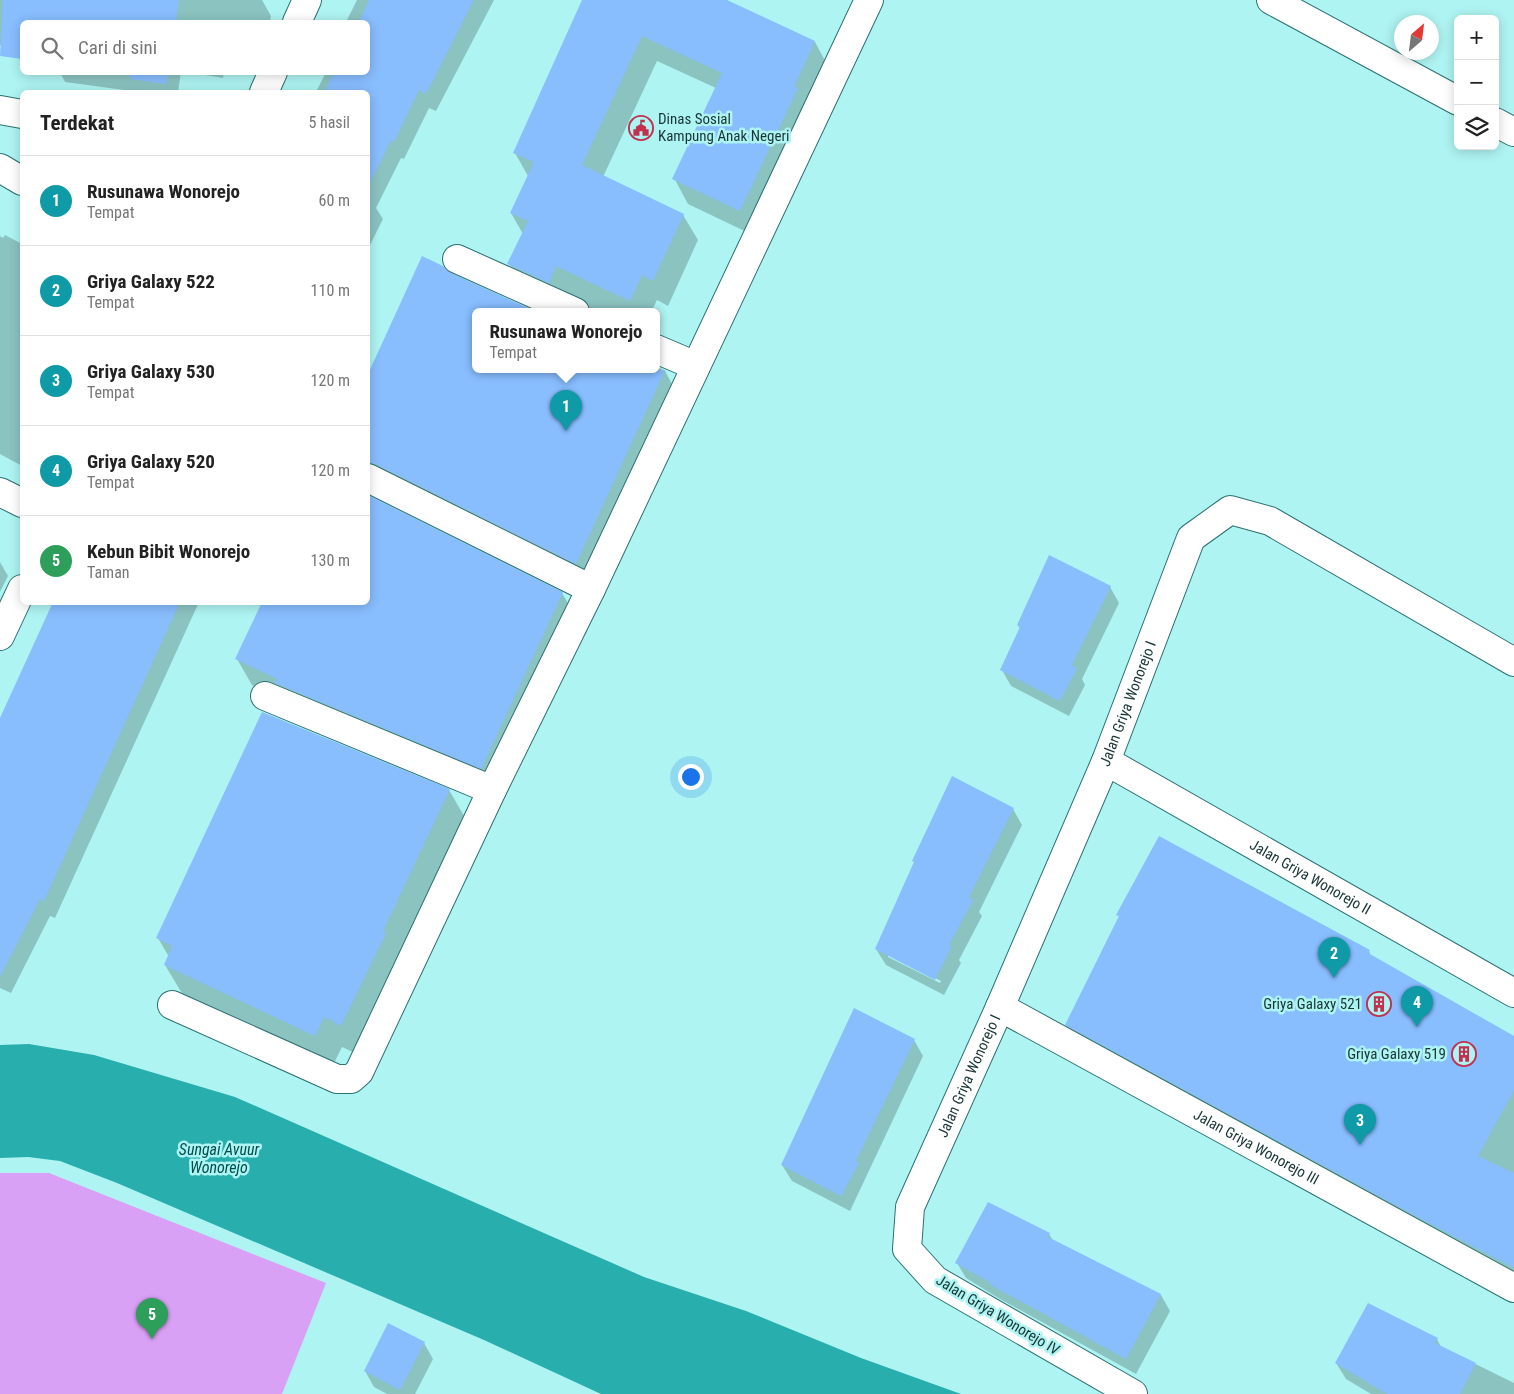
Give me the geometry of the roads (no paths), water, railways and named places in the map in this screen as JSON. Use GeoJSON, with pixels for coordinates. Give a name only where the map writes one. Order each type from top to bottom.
{"type":"FeatureCollection","features":[{"type":"Feature","properties":{"kind":"street"},"geometry":{"type":"LineString","coordinates":[[298,20],[307,0]]}},
{"type":"Feature","properties":{"kind":"street"},"geometry":{"type":"LineString","coordinates":[[172,1005],[337,1079],[351,1079],[359,1072],[492,790],[591,589],[869,0]]}},
{"type":"Feature","properties":{"kind":"street"},"geometry":{"type":"LineString","coordinates":[[1271,0],[1454,99]]}},
{"type":"Feature","properties":{"kind":"street"},"geometry":{"type":"LineString","coordinates":[[265,90],[272,75]]}},
{"type":"Feature","properties":{"kind":"street"},"geometry":{"type":"LineString","coordinates":[[0,110],[20,114]]}},
{"type":"Feature","properties":{"kind":"street"},"geometry":{"type":"LineString","coordinates":[[1499,124],[1514,132]]}},
{"type":"Feature","properties":{"kind":"street"},"geometry":{"type":"LineString","coordinates":[[0,168],[20,180]]}},
{"type":"Feature","properties":{"kind":"street"},"geometry":{"type":"LineString","coordinates":[[457,259],[567,308]]}},
{"type":"Feature","properties":{"kind":"street"},"geometry":{"type":"LineString","coordinates":[[660,350],[696,366]]}},
{"type":"Feature","properties":{"kind":"street"},"geometry":{"type":"LineString","coordinates":[[370,479],[591,589]]}},
{"type":"Feature","properties":{"kind":"street"},"geometry":{"type":"LineString","coordinates":[[0,492],[20,502]]}},
{"type":"Feature","properties":{"kind":"street","name":"Jalan Griya Wonorejo I"},"geometry":{"type":"LineString","coordinates":[[910,1206],[1000,1007],[1106,761],[1191,538],[1230,510],[1270,521],[1514,662]]}},
{"type":"Feature","properties":{"kind":"street"},"geometry":{"type":"LineString","coordinates":[[0,636],[20,593]]}},
{"type":"Feature","properties":{"kind":"street"},"geometry":{"type":"LineString","coordinates":[[264,696],[492,790]]}},
{"type":"Feature","properties":{"kind":"street","name":"Jalan Griya Wonorejo II"},"geometry":{"type":"LineString","coordinates":[[1106,761],[1514,993]]}},
{"type":"Feature","properties":{"kind":"street","name":"Jalan Griya Wonorejo III"},"geometry":{"type":"LineString","coordinates":[[1000,1007],[1514,1288]]}},
{"type":"Feature","properties":{"kind":"street","name":"Jalan Griya Wonorejo IV"},"geometry":{"type":"LineString","coordinates":[[910,1206],[907,1249],[935,1280],[1133,1394]]}},
{"type":"Feature","properties":{"kind":"water","name":"Sungai Avuur Wonorejo"},"geometry":{"type":"Polygon","coordinates":[[[29,1044],[94,1055],[235,1097],[644,1277],[746,1311],[861,1358],[961,1394],[601,1394],[484,1340],[117,1183],[60,1161],[28,1157],[0,1158],[0,1045],[29,1044]]]}},
{"type":"Feature","properties":{"kind":"place","name":"Dinas Sosial Kampung Anak Negeri"},"geometry":{"type":"Point","coordinates":[641,128]}},
{"type":"Feature","properties":{"kind":"place","name":"Rusunawa Wonorejo"},"geometry":{"type":"Point","coordinates":[566,431]}},
{"type":"Feature","properties":{"kind":"place","name":"Griya Galaxy 522"},"geometry":{"type":"Point","coordinates":[1334,978]}},
{"type":"Feature","properties":{"kind":"place","name":"Griya Galaxy 521"},"geometry":{"type":"Point","coordinates":[1379,1004]}},
{"type":"Feature","properties":{"kind":"place","name":"Griya Galaxy 520"},"geometry":{"type":"Point","coordinates":[1417,1027]}},
{"type":"Feature","properties":{"kind":"place","name":"Griya Galaxy 519"},"geometry":{"type":"Point","coordinates":[1464,1054]}},
{"type":"Feature","properties":{"kind":"place","name":"Griya Galaxy 530"},"geometry":{"type":"Point","coordinates":[1360,1145]}},
{"type":"Feature","properties":{"kind":"place","name":"Kebun Bibit Wonorejo"},"geometry":{"type":"Point","coordinates":[152,1339]}}]}
